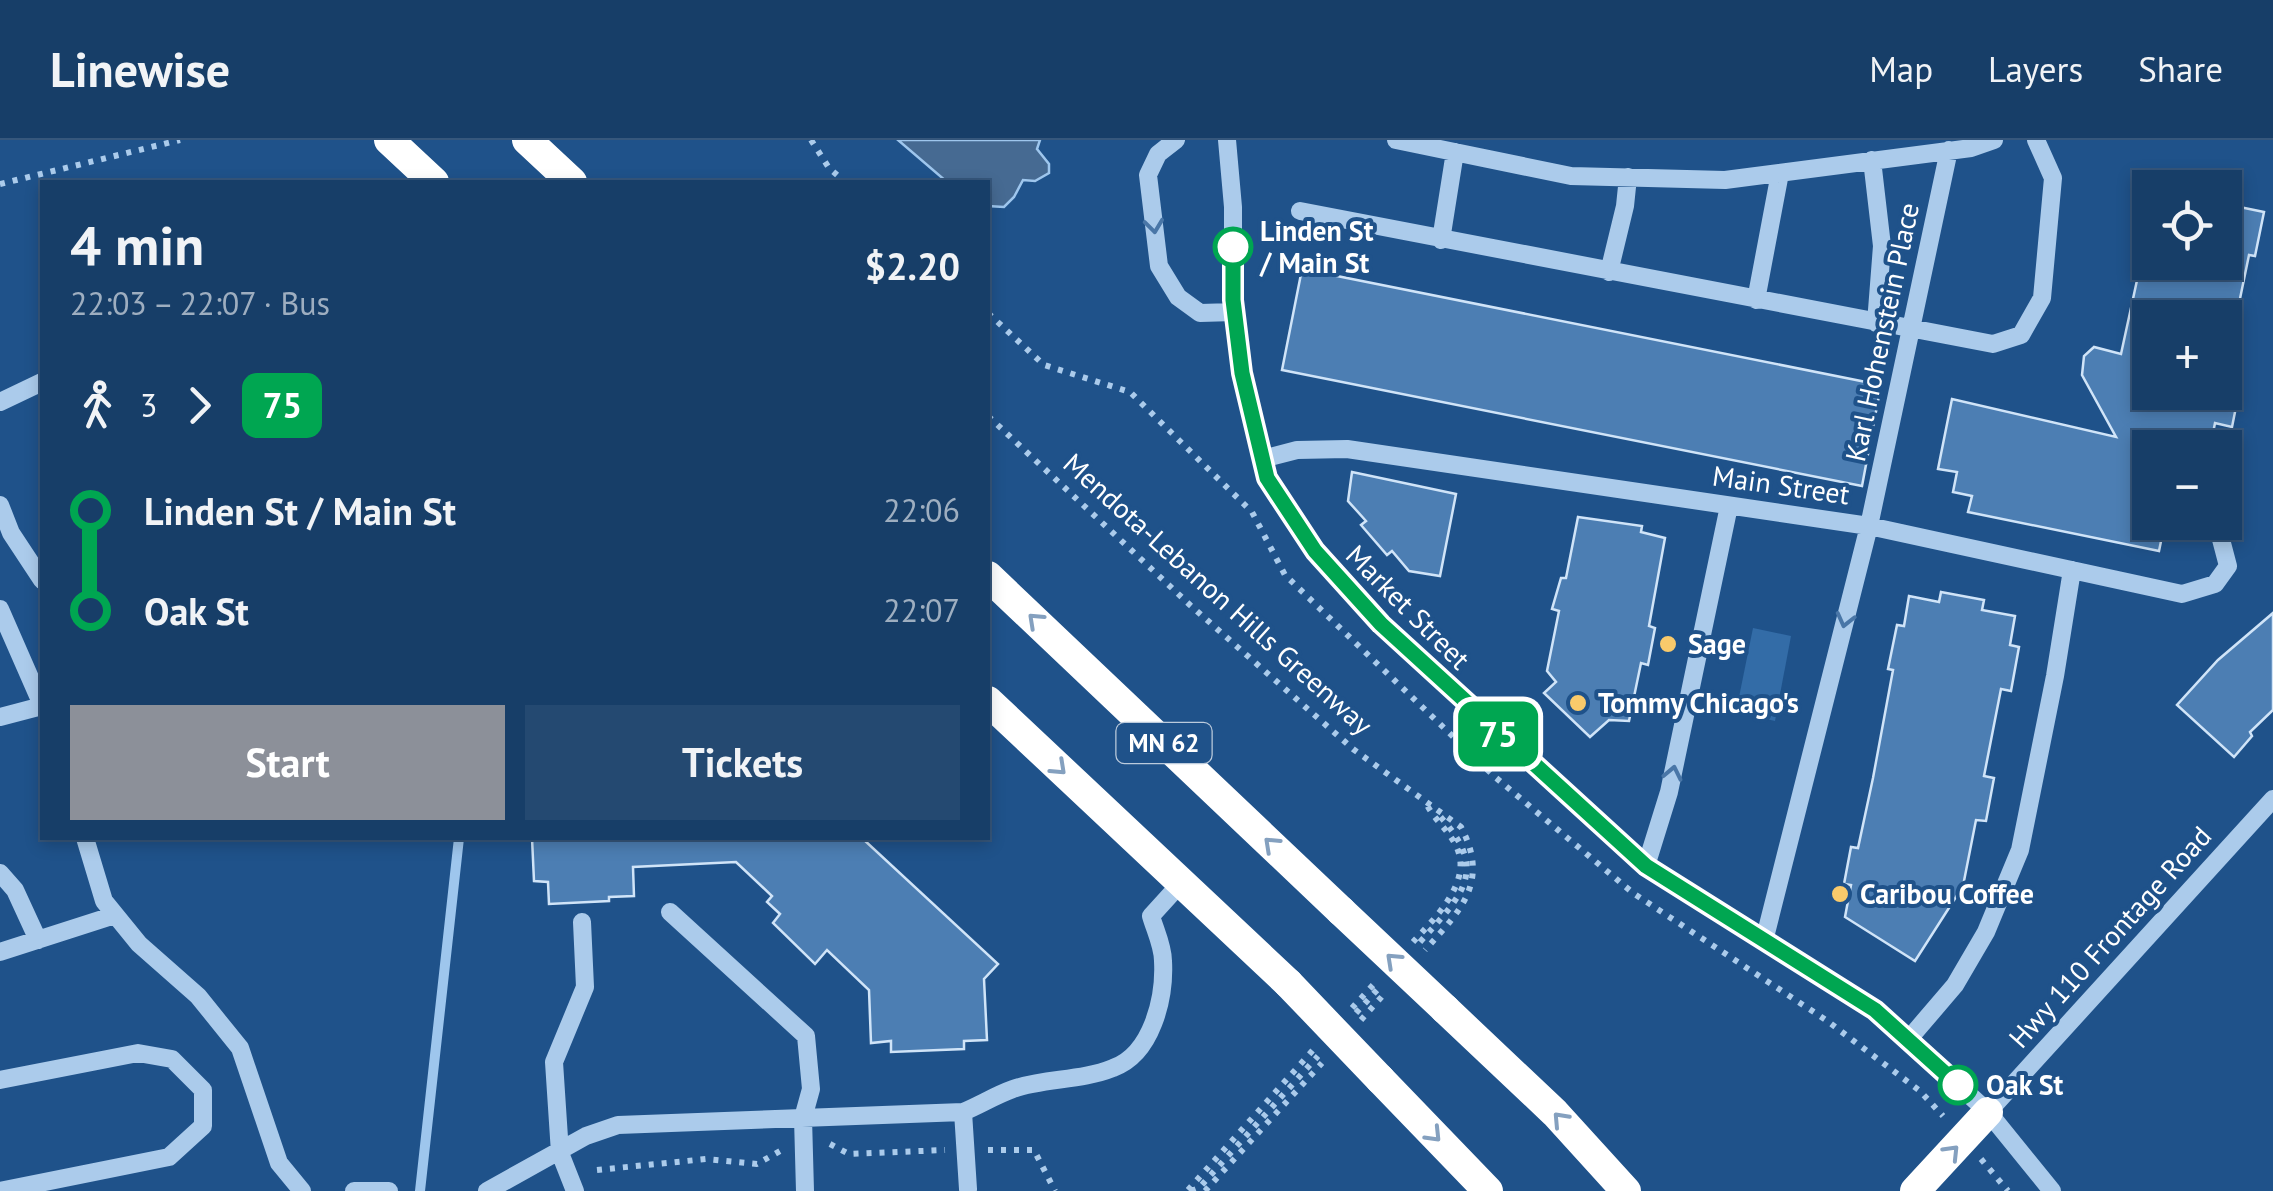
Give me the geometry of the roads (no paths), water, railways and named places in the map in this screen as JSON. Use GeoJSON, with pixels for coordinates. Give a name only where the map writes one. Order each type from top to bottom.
{"type":"FeatureCollection","features":[{"type":"Feature","properties":{"kind":"highway"},"geometry":{"type":"LineString","coordinates":[[389,140],[432,180]]}},
{"type":"Feature","properties":{"kind":"highway"},"geometry":{"type":"LineString","coordinates":[[535,145],[570,180]]}},
{"type":"Feature","properties":{"kind":"highway","name":"MN 62"},"geometry":{"type":"LineString","coordinates":[[990,578],[1554,1113],[1626,1191]]}},
{"type":"Feature","properties":{"kind":"highway"},"geometry":{"type":"LineString","coordinates":[[990,703],[1288,983],[1488,1191]]}},
{"type":"Feature","properties":{"kind":"highway"},"geometry":{"type":"LineString","coordinates":[[1915,1191],[1988,1112]]}},
{"type":"Feature","properties":{"kind":"street"},"geometry":{"type":"LineString","coordinates":[[1176,140],[1158,154],[1148,175],[1159,266],[1178,297],[1200,313],[1234,312]]}},
{"type":"Feature","properties":{"kind":"street","name":"Market Street"},"geometry":{"type":"LineString","coordinates":[[1227,140],[1233,207],[1234,312],[1242,373],[1267,478],[1315,551],[1381,624],[1646,866],[1875,1010],[1988,1112],[2052,1191]]}},
{"type":"Feature","properties":{"kind":"street"},"geometry":{"type":"LineString","coordinates":[[1396,140],[1571,176],[1725,180],[1971,148],[1994,140]]}},
{"type":"Feature","properties":{"kind":"street"},"geometry":{"type":"LineString","coordinates":[[1300,211],[1993,344],[2021,335],[2042,298],[2053,178],[2036,140]]}},
{"type":"Feature","properties":{"kind":"street","name":"Karl Hohenstein Place"},"geometry":{"type":"LineString","coordinates":[[1869,526],[1949,150]]}},
{"type":"Feature","properties":{"kind":"street"},"geometry":{"type":"LineString","coordinates":[[1441,240],[1455,152]]}},
{"type":"Feature","properties":{"kind":"street"},"geometry":{"type":"LineString","coordinates":[[1872,160],[1882,246],[1876,323]]}},
{"type":"Feature","properties":{"kind":"street"},"geometry":{"type":"LineString","coordinates":[[1756,300],[1780,173]]}},
{"type":"Feature","properties":{"kind":"street"},"geometry":{"type":"LineString","coordinates":[[1608,272],[1628,178]]}},
{"type":"Feature","properties":{"kind":"street"},"geometry":{"type":"LineString","coordinates":[[0,402],[40,384]]}},
{"type":"Feature","properties":{"kind":"street","name":"Main Street"},"geometry":{"type":"LineString","coordinates":[[1262,459],[1297,450],[1347,450],[1869,526],[1764,941]]}},
{"type":"Feature","properties":{"kind":"street"},"geometry":{"type":"LineString","coordinates":[[0,505],[11,533],[40,577]]}},
{"type":"Feature","properties":{"kind":"street"},"geometry":{"type":"LineString","coordinates":[[1646,866],[1669,792],[1729,506]]}},
{"type":"Feature","properties":{"kind":"street"},"geometry":{"type":"LineString","coordinates":[[1869,526],[2182,594],[2215,584],[2228,566],[2221,540]]}},
{"type":"Feature","properties":{"kind":"street"},"geometry":{"type":"LineString","coordinates":[[1908,1040],[1955,985],[1978,946],[2020,850],[2072,570]]}},
{"type":"Feature","properties":{"kind":"street"},"geometry":{"type":"LineString","coordinates":[[0,609],[40,700]]}},
{"type":"Feature","properties":{"kind":"street"},"geometry":{"type":"LineString","coordinates":[[0,716],[40,706]]}},
{"type":"Feature","properties":{"kind":"street","name":"Hwy 110 Frontage Road"},"geometry":{"type":"LineString","coordinates":[[1988,1112],[2273,799]]}},
{"type":"Feature","properties":{"kind":"street"},"geometry":{"type":"LineString","coordinates":[[86,840],[104,900],[140,944],[198,996],[240,1048],[279,1163],[302,1191]]}},
{"type":"Feature","properties":{"kind":"street"},"geometry":{"type":"LineString","coordinates":[[0,874],[15,890],[38,940]]}},
{"type":"Feature","properties":{"kind":"street"},"geometry":{"type":"LineString","coordinates":[[487,1191],[586,1136],[618,1125],[963,1112],[1014,1088],[1084,1077],[1118,1067],[1137,1050],[1152,1028],[1162,993],[1163,957],[1151,916],[1182,883]]}},
{"type":"Feature","properties":{"kind":"street"},"geometry":{"type":"LineString","coordinates":[[670,912],[806,1036],[811,1089],[803,1118],[806,1191]]}},
{"type":"Feature","properties":{"kind":"street"},"geometry":{"type":"LineString","coordinates":[[0,952],[116,915]]}},
{"type":"Feature","properties":{"kind":"street"},"geometry":{"type":"LineString","coordinates":[[575,1191],[560,1153],[554,1062],[585,986],[582,922]]}},
{"type":"Feature","properties":{"kind":"street"},"geometry":{"type":"LineString","coordinates":[[0,1080],[138,1053],[172,1060],[202,1090],[202,1126],[169,1157],[0,1191]]}},
{"type":"Feature","properties":{"kind":"street"},"geometry":{"type":"LineString","coordinates":[[963,1112],[968,1189]]}},
{"type":"Feature","properties":{"kind":"street"},"geometry":{"type":"LineString","coordinates":[[354,1191],[389,1191]]}},
{"type":"Feature","properties":{"kind":"waterway"},"geometry":{"type":"LineString","coordinates":[[420,1191],[459,840]]}},
{"type":"Feature","properties":{"kind":"place","name":"Linden St / Main St"},"geometry":{"type":"Point","coordinates":[1233,247]}},
{"type":"Feature","properties":{"kind":"place","name":"Sage"},"geometry":{"type":"Point","coordinates":[1668,644]}},
{"type":"Feature","properties":{"kind":"place","name":"Tommy Chicago's"},"geometry":{"type":"Point","coordinates":[1578,703]}},
{"type":"Feature","properties":{"kind":"place","name":"Caribou Coffee"},"geometry":{"type":"Point","coordinates":[1840,894]}},
{"type":"Feature","properties":{"kind":"place","name":"Oak St"},"geometry":{"type":"Point","coordinates":[1958,1085]}}]}
